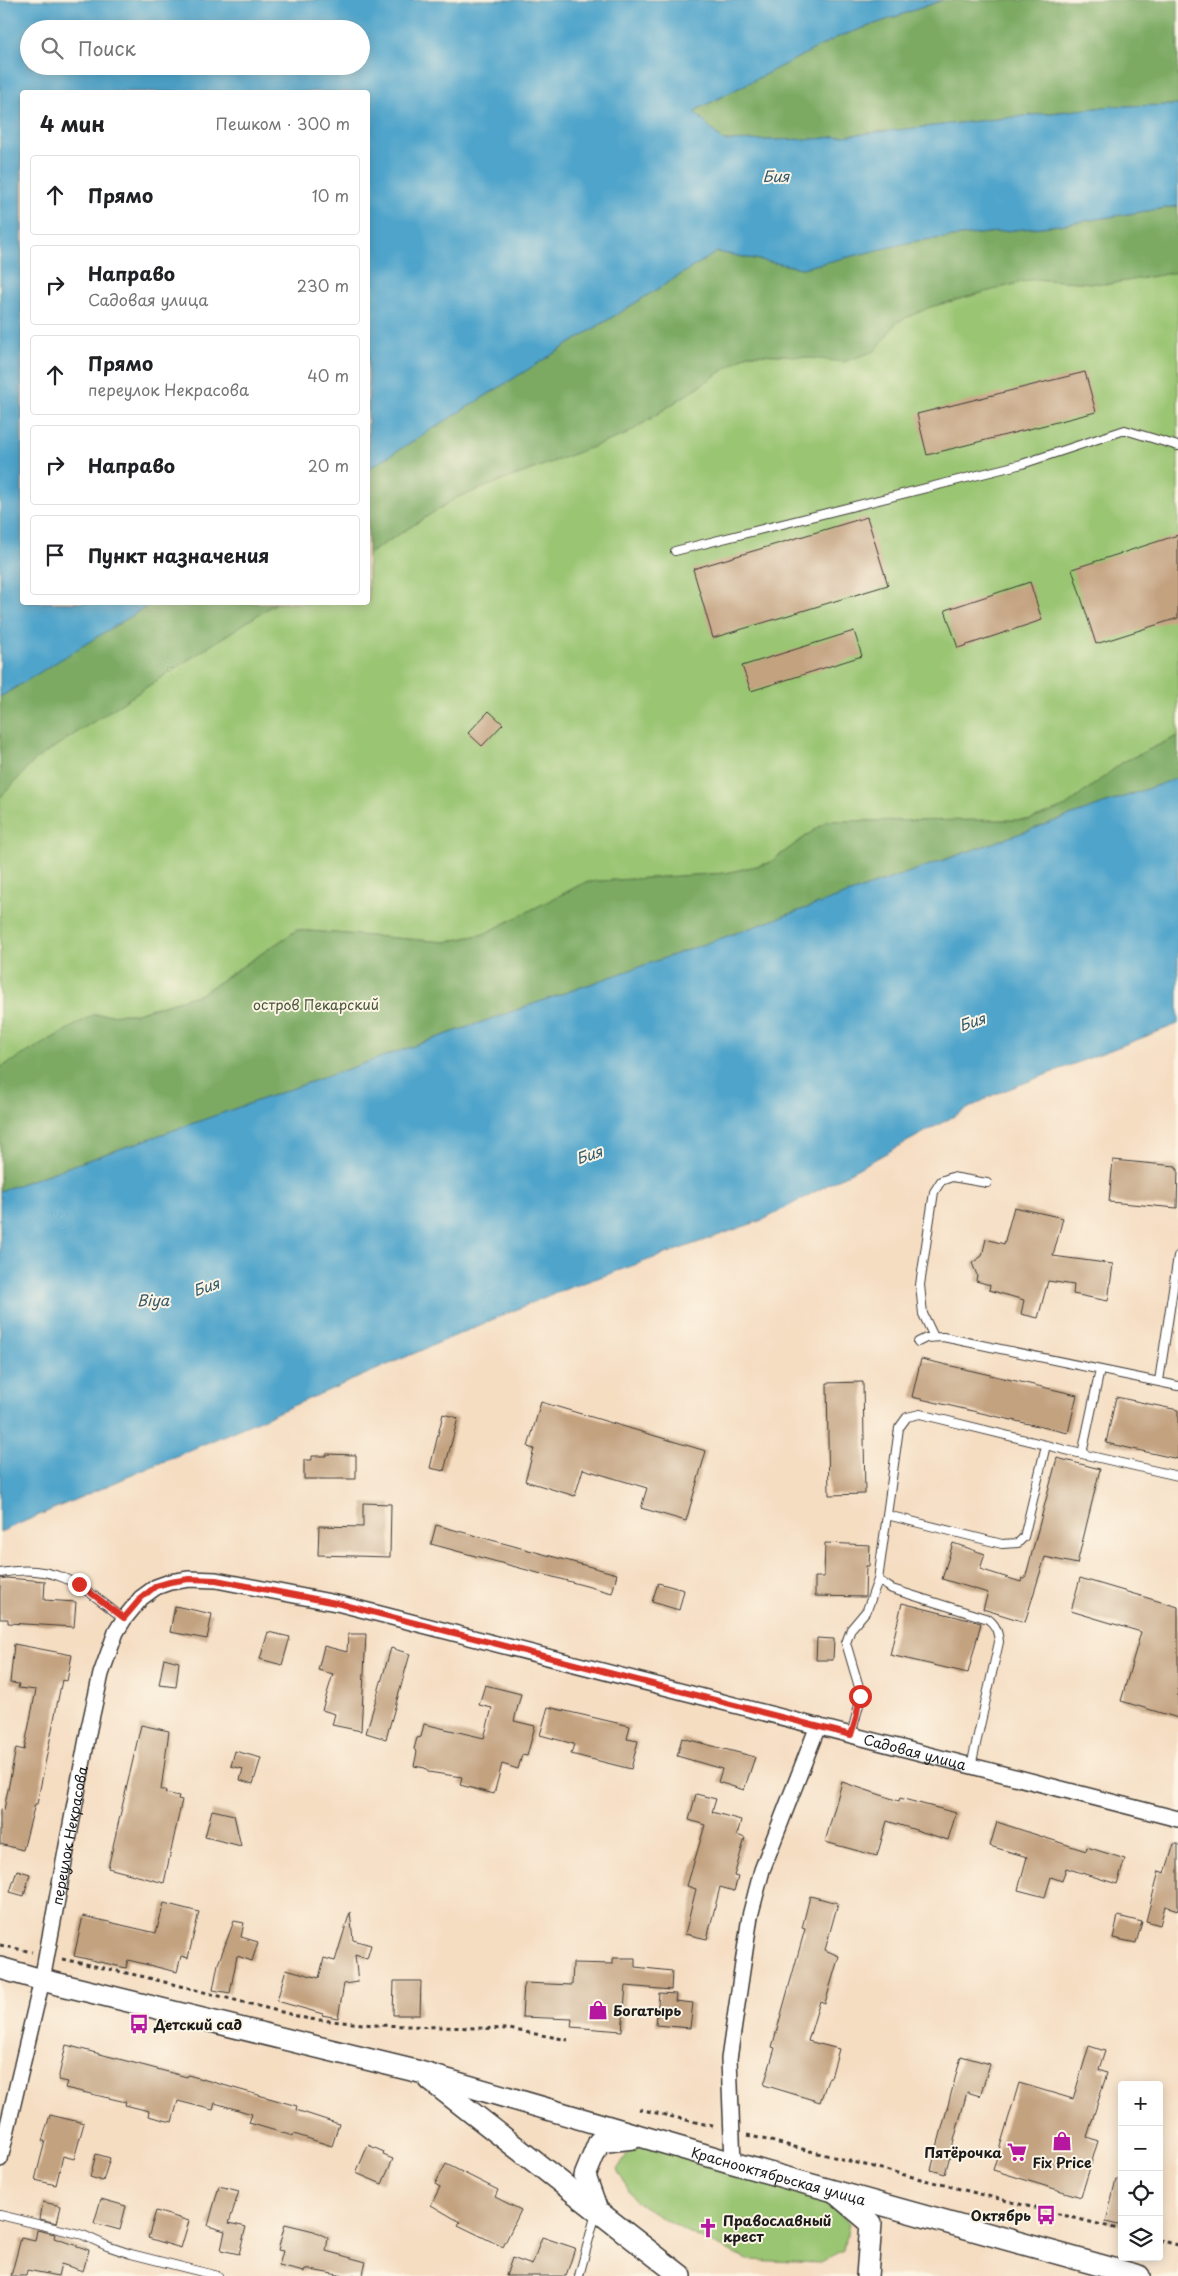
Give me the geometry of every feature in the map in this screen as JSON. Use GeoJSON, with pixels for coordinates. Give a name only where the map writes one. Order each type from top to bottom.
{"type":"FeatureCollection","features":[{"type":"Feature","properties":{"kind":"main road","name":"Краснооктябрьская улица"},"geometry":{"type":"LineString","coordinates":[[0,1968],[42,1980],[420,2072],[733,2163],[1139,2276]]}},
{"type":"Feature","properties":{"kind":"main road","name":"Краснооктябрьская улица"},"geometry":{"type":"LineString","coordinates":[[420,2072],[681,2276]]}},
{"type":"Feature","properties":{"kind":"main road"},"geometry":{"type":"LineString","coordinates":[[597,2210],[585,2176],[599,2142],[643,2137]]}},
{"type":"Feature","properties":{"kind":"main road"},"geometry":{"type":"LineString","coordinates":[[833,2191],[872,2223],[868,2276]]}},
{"type":"Feature","properties":{"kind":"street","name":"переулок Некрасова"},"geometry":{"type":"LineString","coordinates":[[0,2159],[42,1980],[97,1692],[116,1632],[124,1618],[141,1598],[156,1586],[189,1579],[216,1580]]}},
{"type":"Feature","properties":{"kind":"street","name":"Садовая улица"},"geometry":{"type":"LineString","coordinates":[[216,1580],[341,1604],[1178,1819]]}},
{"type":"Feature","properties":{"kind":"street"},"geometry":{"type":"LineString","coordinates":[[733,2163],[729,2059],[750,1916],[762,1870],[818,1726]]}},
{"type":"Feature","properties":{"kind":"lane"},"geometry":{"type":"LineString","coordinates":[[675,551],[1022,464],[1125,430],[1178,446]]}},
{"type":"Feature","properties":{"kind":"lane"},"geometry":{"type":"LineString","coordinates":[[934,1337],[923,1314],[920,1285],[934,1192],[941,1181],[952,1177],[987,1183]]}},
{"type":"Feature","properties":{"kind":"lane"},"geometry":{"type":"LineString","coordinates":[[1159,1381],[1178,1256]]}},
{"type":"Feature","properties":{"kind":"lane"},"geometry":{"type":"LineString","coordinates":[[918,1342],[934,1337],[943,1337],[1178,1386]]}},
{"type":"Feature","properties":{"kind":"lane"},"geometry":{"type":"LineString","coordinates":[[1082,1454],[1100,1370]]}},
{"type":"Feature","properties":{"kind":"lane"},"geometry":{"type":"LineString","coordinates":[[851,1735],[859,1705],[859,1687],[846,1643],[851,1629],[867,1610],[878,1580],[899,1428],[907,1417],[920,1414],[1178,1476]]}},
{"type":"Feature","properties":{"kind":"lane"},"geometry":{"type":"LineString","coordinates":[[887,1515],[1002,1544],[1011,1545],[1018,1543],[1024,1537],[1046,1445]]}},
{"type":"Feature","properties":{"kind":"lane"},"geometry":{"type":"LineString","coordinates":[[0,1573],[34,1569],[67,1578],[124,1618]]}},
{"type":"Feature","properties":{"kind":"lane"},"geometry":{"type":"LineString","coordinates":[[878,1580],[892,1589],[976,1614],[988,1619],[996,1627],[999,1642],[972,1766]]}},
{"type":"Feature","properties":{"kind":"lane"},"geometry":{"type":"LineString","coordinates":[[579,2276],[597,2210]]}},
{"type":"Feature","properties":{"kind":"lane"},"geometry":{"type":"LineString","coordinates":[[0,2215],[82,2235],[114,2249],[218,2276]]}},
{"type":"Feature","properties":{"kind":"path"},"geometry":{"type":"LineString","coordinates":[[0,1945],[145,1977],[309,2019],[374,2025],[509,2029],[568,2040]]}},
{"type":"Feature","properties":{"kind":"path"},"geometry":{"type":"LineString","coordinates":[[639,2109],[1118,2229]]}},
{"type":"Feature","properties":{"kind":"path"},"geometry":{"type":"LineString","coordinates":[[1163,2241],[1178,2245]]}},
{"type":"Feature","properties":{"kind":"green space"},"geometry":{"type":"Polygon","coordinates":[[[943,0],[1178,0],[1178,105],[1114,106],[815,139],[723,141],[694,111],[838,37],[943,0]]]}},
{"type":"Feature","properties":{"kind":"green space"},"geometry":{"type":"Polygon","coordinates":[[[1178,206],[1178,272],[1109,284],[1033,279],[930,307],[897,322],[875,351],[844,362],[784,355],[748,354],[627,434],[456,498],[370,553],[370,468],[717,252],[802,268],[916,241],[1059,225],[1178,206]]]}},
{"type":"Feature","properties":{"kind":"green space"},"geometry":{"type":"Polygon","coordinates":[[[1178,272],[1178,736],[1123,762],[1066,807],[1030,820],[827,821],[769,863],[726,873],[586,882],[484,934],[445,942],[297,930],[201,994],[133,1014],[93,1015],[0,1068],[0,798],[36,759],[273,605],[370,605],[370,553],[456,498],[627,434],[748,354],[784,355],[875,351],[897,322],[930,307],[1033,279],[1109,284],[1178,272]]]}},
{"type":"Feature","properties":{"kind":"green space"},"geometry":{"type":"Polygon","coordinates":[[[149,605],[273,605],[36,759],[0,798],[0,697],[149,605]]]}},
{"type":"Feature","properties":{"kind":"green space","name":"остров Пекарский"},"geometry":{"type":"Polygon","coordinates":[[[1178,736],[1178,778],[0,1191],[0,1068],[93,1015],[133,1014],[201,994],[297,930],[445,942],[484,934],[586,882],[726,873],[769,863],[827,821],[1030,820],[1066,806],[1123,762],[1178,736]]]}},
{"type":"Feature","properties":{"kind":"green space"},"geometry":{"type":"Polygon","coordinates":[[[647,2143],[823,2193],[849,2224],[844,2250],[819,2263],[748,2260],[683,2230],[635,2201],[617,2170],[629,2151],[647,2143]]]}},
{"type":"Feature","properties":{"kind":"water","name":"Бия"},"geometry":{"type":"Polygon","coordinates":[[[0,0],[943,0],[838,37],[694,111],[723,141],[815,139],[1114,106],[1178,105],[1178,206],[1059,225],[916,241],[802,268],[717,252],[370,468],[370,90],[20,90],[20,605],[149,605],[0,697],[0,0]]]}},
{"type":"Feature","properties":{"kind":"water","name":"Biya"},"geometry":{"type":"Polygon","coordinates":[[[1178,778],[1178,1024],[993,1095],[765,1219],[552,1294],[0,1532],[0,1191],[1178,778]]]}},
{"type":"Feature","properties":{"kind":"building"},"geometry":{"type":"Polygon","coordinates":[[[1085,372],[1096,412],[927,455],[917,414],[1085,372]]]}},
{"type":"Feature","properties":{"kind":"building"},"geometry":{"type":"Polygon","coordinates":[[[867,517],[888,585],[713,638],[693,569],[867,517]]]}},
{"type":"Feature","properties":{"kind":"building"},"geometry":{"type":"Polygon","coordinates":[[[1178,535],[1178,618],[1096,644],[1072,569],[1178,535]]]}},
{"type":"Feature","properties":{"kind":"building"},"geometry":{"type":"Polygon","coordinates":[[[1030,582],[1042,620],[958,648],[945,610],[1030,582]]]}},
{"type":"Feature","properties":{"kind":"building"},"geometry":{"type":"Polygon","coordinates":[[[854,631],[862,656],[751,691],[742,666],[854,631]]]}},
{"type":"Feature","properties":{"kind":"building"},"geometry":{"type":"Polygon","coordinates":[[[489,711],[503,724],[482,746],[468,733],[489,711]]]}},
{"type":"Feature","properties":{"kind":"building"},"geometry":{"type":"Polygon","coordinates":[[[1113,1160],[1176,1166],[1176,1169],[1178,1169],[1177,1208],[1109,1202],[1113,1160]]]}},
{"type":"Feature","properties":{"kind":"building"},"geometry":{"type":"Polygon","coordinates":[[[1014,1207],[1063,1218],[1053,1256],[1113,1264],[1108,1301],[1073,1294],[1074,1285],[1048,1281],[1038,1318],[1021,1314],[1024,1300],[989,1290],[990,1285],[976,1281],[977,1275],[972,1263],[982,1256],[986,1239],[1004,1244],[1014,1207]]]}},
{"type":"Feature","properties":{"kind":"building"},"geometry":{"type":"Polygon","coordinates":[[[921,1359],[1077,1395],[1068,1433],[912,1397],[921,1359]]]}},
{"type":"Feature","properties":{"kind":"building"},"geometry":{"type":"Polygon","coordinates":[[[863,1382],[865,1494],[829,1495],[827,1383],[863,1382]]]}},
{"type":"Feature","properties":{"kind":"building"},"geometry":{"type":"Polygon","coordinates":[[[1116,1397],[1178,1410],[1178,1459],[1106,1443],[1116,1397]]]}},
{"type":"Feature","properties":{"kind":"building"},"geometry":{"type":"Polygon","coordinates":[[[541,1402],[706,1451],[686,1521],[641,1508],[647,1488],[583,1469],[575,1496],[525,1481],[534,1449],[528,1447],[541,1402]]]}},
{"type":"Feature","properties":{"kind":"building"},"geometry":{"type":"Polygon","coordinates":[[[443,1414],[458,1418],[444,1471],[430,1468],[443,1414]]]}},
{"type":"Feature","properties":{"kind":"building"},"geometry":{"type":"Polygon","coordinates":[[[326,1454],[356,1455],[356,1479],[304,1479],[304,1460],[312,1460],[312,1456],[326,1456],[326,1454]]]}},
{"type":"Feature","properties":{"kind":"building"},"geometry":{"type":"Polygon","coordinates":[[[1057,1458],[1100,1469],[1077,1564],[1045,1557],[1025,1622],[983,1609],[988,1593],[942,1579],[953,1543],[985,1554],[980,1569],[1021,1582],[1022,1578],[1025,1579],[1057,1458]]]}},
{"type":"Feature","properties":{"kind":"building"},"geometry":{"type":"Polygon","coordinates":[[[363,1503],[391,1504],[390,1557],[318,1555],[319,1526],[363,1527],[363,1503]]]}},
{"type":"Feature","properties":{"kind":"building"},"geometry":{"type":"Polygon","coordinates":[[[436,1525],[617,1574],[612,1593],[431,1544],[436,1525]]]}},
{"type":"Feature","properties":{"kind":"building"},"geometry":{"type":"Polygon","coordinates":[[[825,1543],[870,1545],[869,1566],[866,1566],[865,1597],[815,1596],[815,1577],[824,1577],[825,1543]]]}},
{"type":"Feature","properties":{"kind":"building"},"geometry":{"type":"Polygon","coordinates":[[[1080,1578],[1178,1607],[1178,1718],[1121,1701],[1141,1632],[1071,1611],[1080,1578]]]}},
{"type":"Feature","properties":{"kind":"building"},"geometry":{"type":"Polygon","coordinates":[[[0,1579],[45,1581],[44,1600],[76,1602],[74,1627],[8,1623],[8,1619],[0,1619],[0,1579]]]}},
{"type":"Feature","properties":{"kind":"building"},"geometry":{"type":"Polygon","coordinates":[[[658,1583],[684,1590],[679,1610],[652,1602],[658,1583]]]}},
{"type":"Feature","properties":{"kind":"building"},"geometry":{"type":"Polygon","coordinates":[[[902,1603],[981,1623],[968,1673],[890,1655],[902,1603]]]}},
{"type":"Feature","properties":{"kind":"building"},"geometry":{"type":"Polygon","coordinates":[[[175,1606],[212,1614],[207,1639],[170,1632],[175,1606]]]}},
{"type":"Feature","properties":{"kind":"building"},"geometry":{"type":"Polygon","coordinates":[[[268,1632],[290,1637],[282,1665],[260,1659],[268,1632]]]}},
{"type":"Feature","properties":{"kind":"building"},"geometry":{"type":"Polygon","coordinates":[[[348,1634],[366,1634],[361,1731],[332,1725],[335,1714],[322,1710],[333,1674],[318,1670],[324,1646],[347,1652],[348,1634]]]}},
{"type":"Feature","properties":{"kind":"building"},"geometry":{"type":"Polygon","coordinates":[[[817,1638],[834,1639],[833,1660],[816,1660],[817,1638]]]}},
{"type":"Feature","properties":{"kind":"building"},"geometry":{"type":"Polygon","coordinates":[[[14,1644],[72,1655],[67,1681],[62,1680],[37,1804],[35,1804],[23,1850],[0,1844],[0,1809],[4,1810],[16,1748],[24,1750],[36,1690],[18,1688],[19,1684],[10,1683],[14,1644]]]}},
{"type":"Feature","properties":{"kind":"building"},"geometry":{"type":"Polygon","coordinates":[[[391,1648],[410,1654],[386,1739],[366,1733],[391,1648]]]}},
{"type":"Feature","properties":{"kind":"building"},"geometry":{"type":"Polygon","coordinates":[[[164,1658],[179,1662],[176,1687],[159,1685],[164,1658]]]}},
{"type":"Feature","properties":{"kind":"building"},"geometry":{"type":"Polygon","coordinates":[[[485,1685],[521,1694],[514,1721],[535,1726],[527,1756],[522,1755],[518,1769],[502,1764],[494,1794],[460,1785],[462,1777],[428,1772],[425,1768],[414,1766],[417,1752],[414,1749],[417,1738],[421,1737],[424,1724],[484,1738],[492,1708],[479,1705],[485,1685]]]}},
{"type":"Feature","properties":{"kind":"building"},"geometry":{"type":"Polygon","coordinates":[[[548,1707],[630,1726],[627,1739],[638,1741],[631,1769],[571,1754],[574,1744],[540,1735],[548,1707]]]}},
{"type":"Feature","properties":{"kind":"building"},"geometry":{"type":"Polygon","coordinates":[[[141,1725],[169,1731],[161,1790],[166,1790],[165,1793],[179,1796],[178,1799],[182,1800],[164,1883],[108,1868],[141,1725]]]}},
{"type":"Feature","properties":{"kind":"building"},"geometry":{"type":"Polygon","coordinates":[[[682,1738],[755,1757],[744,1790],[718,1782],[722,1769],[677,1756],[682,1738]]]}},
{"type":"Feature","properties":{"kind":"building"},"geometry":{"type":"Polygon","coordinates":[[[235,1751],[261,1758],[253,1784],[240,1780],[243,1769],[231,1766],[235,1751]]]}},
{"type":"Feature","properties":{"kind":"building"},"geometry":{"type":"Polygon","coordinates":[[[842,1782],[899,1801],[900,1798],[956,1813],[948,1840],[887,1821],[877,1856],[825,1842],[842,1782]]]}},
{"type":"Feature","properties":{"kind":"building"},"geometry":{"type":"Polygon","coordinates":[[[696,1794],[716,1799],[712,1812],[741,1820],[737,1835],[745,1838],[734,1876],[738,1877],[734,1891],[720,1887],[707,1939],[685,1934],[696,1889],[687,1886],[705,1825],[689,1820],[696,1794]]]}},
{"type":"Feature","properties":{"kind":"building"},"geometry":{"type":"Polygon","coordinates":[[[212,1810],[234,1815],[241,1846],[205,1837],[212,1810]]]}},
{"type":"Feature","properties":{"kind":"building"},"geometry":{"type":"Polygon","coordinates":[[[997,1822],[1086,1851],[1087,1847],[1125,1859],[1117,1884],[1066,1868],[1062,1881],[1051,1877],[1045,1897],[1018,1890],[1027,1857],[990,1846],[997,1822]]]}},
{"type":"Feature","properties":{"kind":"building"},"geometry":{"type":"Polygon","coordinates":[[[1174,1844],[1178,1844],[1178,1910],[1165,1906],[1160,1925],[1146,1921],[1159,1871],[1165,1873],[1174,1844]]]}},
{"type":"Feature","properties":{"kind":"building"},"geometry":{"type":"Polygon","coordinates":[[[17,1870],[30,1874],[24,1896],[10,1892],[17,1870]]]}},
{"type":"Feature","properties":{"kind":"building"},"geometry":{"type":"Polygon","coordinates":[[[810,1896],[838,1903],[825,1950],[839,1956],[825,2003],[820,2001],[808,2041],[839,2049],[831,2077],[829,2077],[820,2102],[764,2085],[775,2048],[772,2047],[805,1929],[802,1928],[810,1896]]]}},
{"type":"Feature","properties":{"kind":"building"},"geometry":{"type":"Polygon","coordinates":[[[164,1903],[199,1912],[188,1958],[181,1956],[177,1972],[128,1960],[126,1968],[74,1956],[83,1916],[156,1933],[164,1903]]]}},
{"type":"Feature","properties":{"kind":"building"},"geometry":{"type":"Polygon","coordinates":[[[350,1912],[353,1940],[371,1945],[367,1959],[355,1955],[358,1982],[344,1984],[338,2018],[277,2001],[286,1969],[319,1978],[324,1958],[335,1961],[350,1912]]]}},
{"type":"Feature","properties":{"kind":"building"},"geometry":{"type":"Polygon","coordinates":[[[1118,1916],[1142,1922],[1136,1943],[1113,1938],[1118,1916]]]}},
{"type":"Feature","properties":{"kind":"building"},"geometry":{"type":"Polygon","coordinates":[[[234,1921],[244,1923],[241,1937],[258,1942],[252,1961],[237,1956],[230,1993],[213,1990],[218,1964],[234,1921]]]}},
{"type":"Feature","properties":{"kind":"building"},"geometry":{"type":"Polygon","coordinates":[[[613,1958],[635,1958],[635,1967],[672,1971],[671,1990],[626,1986],[622,2031],[571,2027],[572,2019],[522,2017],[524,1983],[572,1985],[573,1963],[613,1964],[613,1958]]]}},
{"type":"Feature","properties":{"kind":"building"},"geometry":{"type":"Polygon","coordinates":[[[394,1981],[421,1981],[420,2015],[393,2015],[394,1981]]]}},
{"type":"Feature","properties":{"kind":"building"},"geometry":{"type":"Polygon","coordinates":[[[659,1993],[676,1994],[675,2001],[693,2003],[690,2028],[656,2025],[659,1993]]]}},
{"type":"Feature","properties":{"kind":"building"},"geometry":{"type":"Polygon","coordinates":[[[66,2045],[187,2077],[188,2075],[297,2106],[296,2110],[339,2124],[332,2146],[249,2123],[252,2114],[215,2103],[213,2110],[178,2101],[172,2122],[148,2116],[149,2111],[125,2105],[126,2102],[65,2088],[67,2082],[58,2080],[66,2045]]]}},
{"type":"Feature","properties":{"kind":"building"},"geometry":{"type":"Polygon","coordinates":[[[1089,2046],[1105,2051],[1099,2070],[1107,2073],[1087,2137],[1098,2141],[1081,2197],[993,2170],[1019,2083],[1073,2099],[1089,2046]]]}},
{"type":"Feature","properties":{"kind":"building"},"geometry":{"type":"Polygon","coordinates":[[[961,2056],[990,2064],[980,2096],[967,2092],[945,2174],[931,2170],[961,2056]]]}},
{"type":"Feature","properties":{"kind":"building"},"geometry":{"type":"Polygon","coordinates":[[[50,2115],[84,2123],[74,2159],[63,2156],[56,2185],[35,2180],[45,2141],[42,2141],[50,2115]]]}},
{"type":"Feature","properties":{"kind":"building"},"geometry":{"type":"Polygon","coordinates":[[[368,2145],[384,2152],[383,2155],[393,2159],[382,2184],[356,2173],[368,2145]]]}},
{"type":"Feature","properties":{"kind":"building"},"geometry":{"type":"Polygon","coordinates":[[[96,2154],[110,2158],[103,2181],[90,2177],[96,2154]]]}},
{"type":"Feature","properties":{"kind":"building"},"geometry":{"type":"Polygon","coordinates":[[[446,2164],[498,2190],[495,2197],[521,2210],[503,2247],[458,2225],[460,2222],[431,2205],[440,2187],[435,2184],[446,2164]]]}},
{"type":"Feature","properties":{"kind":"building"},"geometry":{"type":"Polygon","coordinates":[[[1116,2179],[1118,2179],[1118,2225],[1106,2222],[1116,2179]]]}},
{"type":"Feature","properties":{"kind":"building"},"geometry":{"type":"Polygon","coordinates":[[[219,2186],[239,2191],[229,2223],[246,2227],[239,2254],[221,2250],[225,2231],[208,2226],[219,2186]]]}},
{"type":"Feature","properties":{"kind":"building"},"geometry":{"type":"Polygon","coordinates":[[[101,2199],[126,2206],[120,2230],[94,2223],[101,2199]]]}},
{"type":"Feature","properties":{"kind":"building"},"geometry":{"type":"Polygon","coordinates":[[[43,2202],[61,2206],[57,2223],[40,2219],[43,2202]]]}},
{"type":"Feature","properties":{"kind":"building"},"geometry":{"type":"Polygon","coordinates":[[[156,2211],[189,2221],[181,2248],[148,2238],[156,2211]]]}},
{"type":"Feature","properties":{"kind":"building"},"geometry":{"type":"Polygon","coordinates":[[[285,2224],[314,2231],[328,2238],[326,2251],[366,2262],[362,2276],[344,2276],[305,2269],[304,2272],[279,2266],[283,2251],[278,2250],[285,2224]]]}},
{"type":"Feature","properties":{"kind":"building"},"geometry":{"type":"Polygon","coordinates":[[[37,2230],[55,2234],[54,2238],[89,2250],[83,2271],[61,2264],[58,2276],[27,2270],[26,2276],[11,2276],[21,2238],[35,2241],[37,2230]]]}},
{"type":"Feature","properties":{"kind":"building"},"geometry":{"type":"Polygon","coordinates":[[[542,2237],[575,2248],[566,2276],[506,2276],[512,2258],[532,2265],[542,2237]]]}},
{"type":"Feature","properties":{"kind":"place","name":"Богатырь"},"geometry":{"type":"Point","coordinates":[598,2010]}},
{"type":"Feature","properties":{"kind":"place","name":"Детский сад"},"geometry":{"type":"Point","coordinates":[139,2024]}},
{"type":"Feature","properties":{"kind":"place","name":"Fix Price"},"geometry":{"type":"Point","coordinates":[1062,2141]}},
{"type":"Feature","properties":{"kind":"place","name":"Пятёрочка"},"geometry":{"type":"Point","coordinates":[1017,2152]}},
{"type":"Feature","properties":{"kind":"place","name":"Октябрь"},"geometry":{"type":"Point","coordinates":[1046,2215]}},
{"type":"Feature","properties":{"kind":"place","name":"Православный крест"},"geometry":{"type":"Point","coordinates":[708,2228]}},
{"type":"Feature","properties":{"kind":"route"},"geometry":{"type":"LineString","coordinates":[[79,1584],[124,1618],[141,1598],[156,1586],[189,1579],[216,1580],[341,1604],[851,1735],[860,1696]]}}]}
